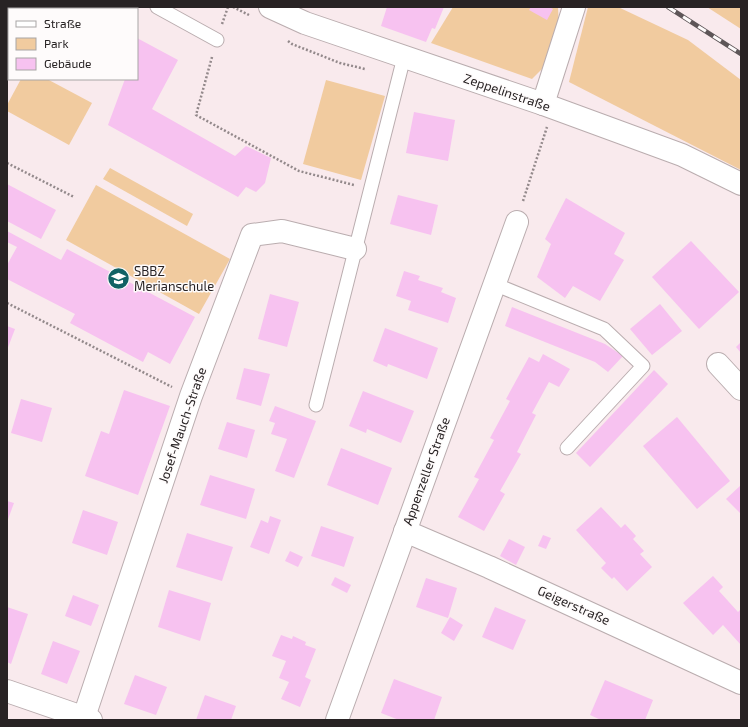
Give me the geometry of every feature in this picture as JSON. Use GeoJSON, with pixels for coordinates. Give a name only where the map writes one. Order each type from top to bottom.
{"type":"FeatureCollection","features":[{"type":"Feature","properties":{"kind":"street","name":"Zeppelinstraße"},"geometry":{"type":"LineString","coordinates":[[270,7],[305,23],[404,57],[545,114],[682,155],[741,184]]}},
{"type":"Feature","properties":{"kind":"street"},"geometry":{"type":"LineString","coordinates":[[545,114],[572,15]]}},
{"type":"Feature","properties":{"kind":"street","name":"Appenzeller Straße"},"geometry":{"type":"LineString","coordinates":[[337,720],[517,222]]}},
{"type":"Feature","properties":{"kind":"street","name":"Josef-Mauch-Straße"},"geometry":{"type":"LineString","coordinates":[[87,719],[191,396],[252,235],[282,231],[355,249]]}},
{"type":"Feature","properties":{"kind":"street"},"geometry":{"type":"LineString","coordinates":[[718,364],[741,389]]}},
{"type":"Feature","properties":{"kind":"street","name":"Geigerstraße"},"geometry":{"type":"LineString","coordinates":[[405,530],[497,570],[741,683]]}},
{"type":"Feature","properties":{"kind":"street"},"geometry":{"type":"LineString","coordinates":[[7,691],[87,719]]}},
{"type":"Feature","properties":{"kind":"lane"},"geometry":{"type":"LineString","coordinates":[[157,7],[217,40]]}},
{"type":"Feature","properties":{"kind":"lane"},"geometry":{"type":"LineString","coordinates":[[316,406],[404,57]]}},
{"type":"Feature","properties":{"kind":"lane"},"geometry":{"type":"LineString","coordinates":[[494,284],[604,329],[643,366],[567,448]]}},
{"type":"Feature","properties":{"kind":"path"},"geometry":{"type":"LineString","coordinates":[[228,7],[196,115],[299,171],[370,189]]}},
{"type":"Feature","properties":{"kind":"path"},"geometry":{"type":"LineString","coordinates":[[517,222],[545,114]]}},
{"type":"Feature","properties":{"kind":"path"},"geometry":{"type":"LineString","coordinates":[[7,163],[74,197]]}},
{"type":"Feature","properties":{"kind":"path"},"geometry":{"type":"LineString","coordinates":[[7,303],[191,396]]}},
{"type":"Feature","properties":{"kind":"green space"},"geometry":{"type":"Polygon","coordinates":[[[453,7],[558,7],[559,29],[550,61],[532,79],[431,43],[453,7]]]}},
{"type":"Feature","properties":{"kind":"green space"},"geometry":{"type":"Polygon","coordinates":[[[588,7],[618,7],[688,40],[741,80],[741,170],[569,82],[588,7]]]}},
{"type":"Feature","properties":{"kind":"green space"},"geometry":{"type":"Polygon","coordinates":[[[707,7],[741,7],[741,29],[707,7]]]}},
{"type":"Feature","properties":{"kind":"green space"},"geometry":{"type":"Polygon","coordinates":[[[20,80],[49,80],[92,103],[69,145],[7,111],[7,105],[20,80]]]}},
{"type":"Feature","properties":{"kind":"green space"},"geometry":{"type":"Polygon","coordinates":[[[326,80],[385,96],[361,180],[303,164],[326,80]]]}},
{"type":"Feature","properties":{"kind":"green space"},"geometry":{"type":"Polygon","coordinates":[[[110,168],[193,214],[187,226],[103,179],[110,168]]]}},
{"type":"Feature","properties":{"kind":"green space"},"geometry":{"type":"Polygon","coordinates":[[[96,185],[230,259],[199,314],[66,240],[96,185]]]}},
{"type":"Feature","properties":{"kind":"building"},"geometry":{"type":"Polygon","coordinates":[[[7,7],[82,8],[8,8],[7,42],[7,7]]]}},
{"type":"Feature","properties":{"kind":"building"},"geometry":{"type":"Polygon","coordinates":[[[387,7],[444,7],[435,29],[432,28],[426,42],[381,26],[387,7]]]}},
{"type":"Feature","properties":{"kind":"building"},"geometry":{"type":"Polygon","coordinates":[[[531,7],[549,7],[553,9],[547,20],[529,10],[531,7]]]}},
{"type":"Feature","properties":{"kind":"building"},"geometry":{"type":"Polygon","coordinates":[[[138,39],[178,60],[152,109],[235,156],[246,146],[271,158],[265,183],[256,192],[246,187],[238,197],[108,125],[125,80],[138,80],[138,39]]]}},
{"type":"Feature","properties":{"kind":"building"},"geometry":{"type":"Polygon","coordinates":[[[414,112],[455,120],[448,161],[406,153],[414,112]]]}},
{"type":"Feature","properties":{"kind":"building"},"geometry":{"type":"Polygon","coordinates":[[[7,184],[56,210],[41,239],[7,221],[7,184]]]}},
{"type":"Feature","properties":{"kind":"building"},"geometry":{"type":"Polygon","coordinates":[[[398,195],[438,205],[431,235],[390,224],[398,195]]]}},
{"type":"Feature","properties":{"kind":"building"},"geometry":{"type":"Polygon","coordinates":[[[566,198],[625,233],[614,254],[624,260],[600,301],[573,286],[565,298],[537,277],[551,244],[545,239],[566,198]]]}},
{"type":"Feature","properties":{"kind":"building"},"geometry":{"type":"Polygon","coordinates":[[[7,231],[61,260],[67,249],[195,317],[170,364],[148,352],[143,362],[70,323],[75,314],[7,279],[7,265],[17,247],[7,242],[7,231]]]}},
{"type":"Feature","properties":{"kind":"building"},"geometry":{"type":"Polygon","coordinates":[[[691,241],[739,292],[699,329],[652,277],[691,241]]]}},
{"type":"Feature","properties":{"kind":"building"},"geometry":{"type":"Polygon","coordinates":[[[404,271],[420,276],[418,280],[443,288],[441,292],[456,298],[448,323],[408,310],[411,301],[396,296],[404,271]]]}},
{"type":"Feature","properties":{"kind":"building"},"geometry":{"type":"Polygon","coordinates":[[[270,294],[299,302],[287,347],[258,339],[270,294]]]}},
{"type":"Feature","properties":{"kind":"building"},"geometry":{"type":"Polygon","coordinates":[[[660,304],[682,331],[652,355],[630,329],[660,304]]]}},
{"type":"Feature","properties":{"kind":"building"},"geometry":{"type":"Polygon","coordinates":[[[512,307],[605,344],[623,356],[608,372],[595,362],[505,326],[512,307]]]}},
{"type":"Feature","properties":{"kind":"building"},"geometry":{"type":"Polygon","coordinates":[[[7,326],[15,329],[7,350],[7,326]]]}},
{"type":"Feature","properties":{"kind":"building"},"geometry":{"type":"Polygon","coordinates":[[[385,328],[438,348],[427,379],[388,364],[387,367],[373,361],[385,328]]]}},
{"type":"Feature","properties":{"kind":"building"},"geometry":{"type":"Polygon","coordinates":[[[741,342],[741,353],[736,347],[741,342]]]}},
{"type":"Feature","properties":{"kind":"building"},"geometry":{"type":"Polygon","coordinates":[[[543,354],[570,369],[559,387],[549,382],[532,413],[536,415],[517,452],[521,454],[500,491],[505,494],[484,531],[458,517],[479,479],[474,477],[494,440],[490,438],[510,401],[506,399],[529,357],[539,362],[543,354]]]}},
{"type":"Feature","properties":{"kind":"building"},"geometry":{"type":"Polygon","coordinates":[[[244,368],[270,374],[261,406],[236,399],[244,368]]]}},
{"type":"Feature","properties":{"kind":"building"},"geometry":{"type":"Polygon","coordinates":[[[654,370],[668,384],[590,467],[576,453],[654,370]]]}},
{"type":"Feature","properties":{"kind":"building"},"geometry":{"type":"Polygon","coordinates":[[[124,390],[170,406],[138,495],[85,476],[101,431],[109,434],[124,390]]]}},
{"type":"Feature","properties":{"kind":"building"},"geometry":{"type":"Polygon","coordinates":[[[363,391],[414,411],[401,443],[367,429],[366,433],[349,426],[363,391]]]}},
{"type":"Feature","properties":{"kind":"building"},"geometry":{"type":"Polygon","coordinates":[[[21,399],[52,408],[42,442],[11,433],[21,399]]]}},
{"type":"Feature","properties":{"kind":"building"},"geometry":{"type":"Polygon","coordinates":[[[275,406],[316,421],[294,478],[275,471],[287,439],[271,434],[275,423],[269,421],[275,406]]]}},
{"type":"Feature","properties":{"kind":"building"},"geometry":{"type":"Polygon","coordinates":[[[677,417],[730,481],[697,509],[643,446],[677,417]]]}},
{"type":"Feature","properties":{"kind":"building"},"geometry":{"type":"Polygon","coordinates":[[[227,422],[255,430],[247,458],[218,449],[227,422]]]}},
{"type":"Feature","properties":{"kind":"building"},"geometry":{"type":"Polygon","coordinates":[[[341,448],[392,468],[378,505],[327,485],[341,448]]]}},
{"type":"Feature","properties":{"kind":"building"},"geometry":{"type":"Polygon","coordinates":[[[210,475],[255,489],[246,519],[200,505],[210,475]]]}},
{"type":"Feature","properties":{"kind":"building"},"geometry":{"type":"Polygon","coordinates":[[[741,485],[741,514],[726,499],[741,485]]]}},
{"type":"Feature","properties":{"kind":"building"},"geometry":{"type":"Polygon","coordinates":[[[7,501],[14,503],[7,522],[7,501]]]}},
{"type":"Feature","properties":{"kind":"building"},"geometry":{"type":"Polygon","coordinates":[[[601,507],[621,528],[625,524],[636,536],[633,539],[644,551],[640,554],[652,567],[627,591],[614,577],[612,579],[601,568],[606,563],[576,530],[601,507]]]}},
{"type":"Feature","properties":{"kind":"building"},"geometry":{"type":"Polygon","coordinates":[[[83,510],[118,522],[107,555],[72,543],[83,510]]]}},
{"type":"Feature","properties":{"kind":"building"},"geometry":{"type":"Polygon","coordinates":[[[270,516],[281,520],[269,554],[250,547],[261,520],[268,523],[270,516]]]}},
{"type":"Feature","properties":{"kind":"building"},"geometry":{"type":"Polygon","coordinates":[[[321,526],[354,537],[344,567],[311,556],[321,526]]]}},
{"type":"Feature","properties":{"kind":"building"},"geometry":{"type":"Polygon","coordinates":[[[187,533],[233,547],[222,581],[176,567],[187,533]]]}},
{"type":"Feature","properties":{"kind":"building"},"geometry":{"type":"Polygon","coordinates":[[[543,535],[551,538],[546,549],[538,546],[543,535]]]}},
{"type":"Feature","properties":{"kind":"building"},"geometry":{"type":"Polygon","coordinates":[[[509,539],[525,547],[516,565],[500,556],[509,539]]]}},
{"type":"Feature","properties":{"kind":"building"},"geometry":{"type":"Polygon","coordinates":[[[290,551],[303,557],[298,567],[285,561],[290,551]]]}},
{"type":"Feature","properties":{"kind":"building"},"geometry":{"type":"Polygon","coordinates":[[[713,576],[723,587],[719,591],[738,612],[741,609],[741,645],[723,625],[713,635],[683,603],[713,576]]]}},
{"type":"Feature","properties":{"kind":"building"},"geometry":{"type":"Polygon","coordinates":[[[335,577],[351,585],[347,593],[331,585],[335,577]]]}},
{"type":"Feature","properties":{"kind":"building"},"geometry":{"type":"Polygon","coordinates":[[[426,578],[457,588],[448,618],[416,607],[426,578]]]}},
{"type":"Feature","properties":{"kind":"building"},"geometry":{"type":"Polygon","coordinates":[[[169,590],[211,603],[200,641],[158,627],[169,590]]]}},
{"type":"Feature","properties":{"kind":"building"},"geometry":{"type":"Polygon","coordinates":[[[73,595],[99,605],[91,626],[65,616],[73,595]]]}},
{"type":"Feature","properties":{"kind":"building"},"geometry":{"type":"Polygon","coordinates":[[[7,607],[28,614],[11,664],[7,662],[7,607]]]}},
{"type":"Feature","properties":{"kind":"building"},"geometry":{"type":"Polygon","coordinates":[[[495,607],[526,620],[513,650],[482,637],[495,607]]]}},
{"type":"Feature","properties":{"kind":"building"},"geometry":{"type":"Polygon","coordinates":[[[450,617],[463,625],[454,641],[441,633],[450,617]]]}},
{"type":"Feature","properties":{"kind":"building"},"geometry":{"type":"Polygon","coordinates":[[[281,635],[292,639],[293,636],[306,642],[305,645],[316,649],[305,677],[311,680],[300,707],[281,699],[289,682],[279,678],[286,661],[272,656],[281,635]]]}},
{"type":"Feature","properties":{"kind":"building"},"geometry":{"type":"Polygon","coordinates":[[[53,641],[80,651],[67,684],[41,674],[53,641]]]}},
{"type":"Feature","properties":{"kind":"building"},"geometry":{"type":"Polygon","coordinates":[[[135,675],[167,687],[156,715],[124,704],[135,675]]]}},
{"type":"Feature","properties":{"kind":"building"},"geometry":{"type":"Polygon","coordinates":[[[394,679],[442,697],[434,720],[399,720],[381,713],[394,679]]]}},
{"type":"Feature","properties":{"kind":"building"},"geometry":{"type":"Polygon","coordinates":[[[605,680],[653,700],[645,720],[601,720],[590,715],[605,680]]]}},
{"type":"Feature","properties":{"kind":"building"},"geometry":{"type":"Polygon","coordinates":[[[205,695],[236,706],[231,720],[196,720],[205,695]]]}},
{"type":"Feature","properties":{"kind":"railway"},"geometry":{"type":"LineString","coordinates":[[668,7],[741,54]]}},
{"type":"Feature","properties":{"kind":"place","name":"SBBZ Merianschule"},"geometry":{"type":"Point","coordinates":[118,278]}}]}
